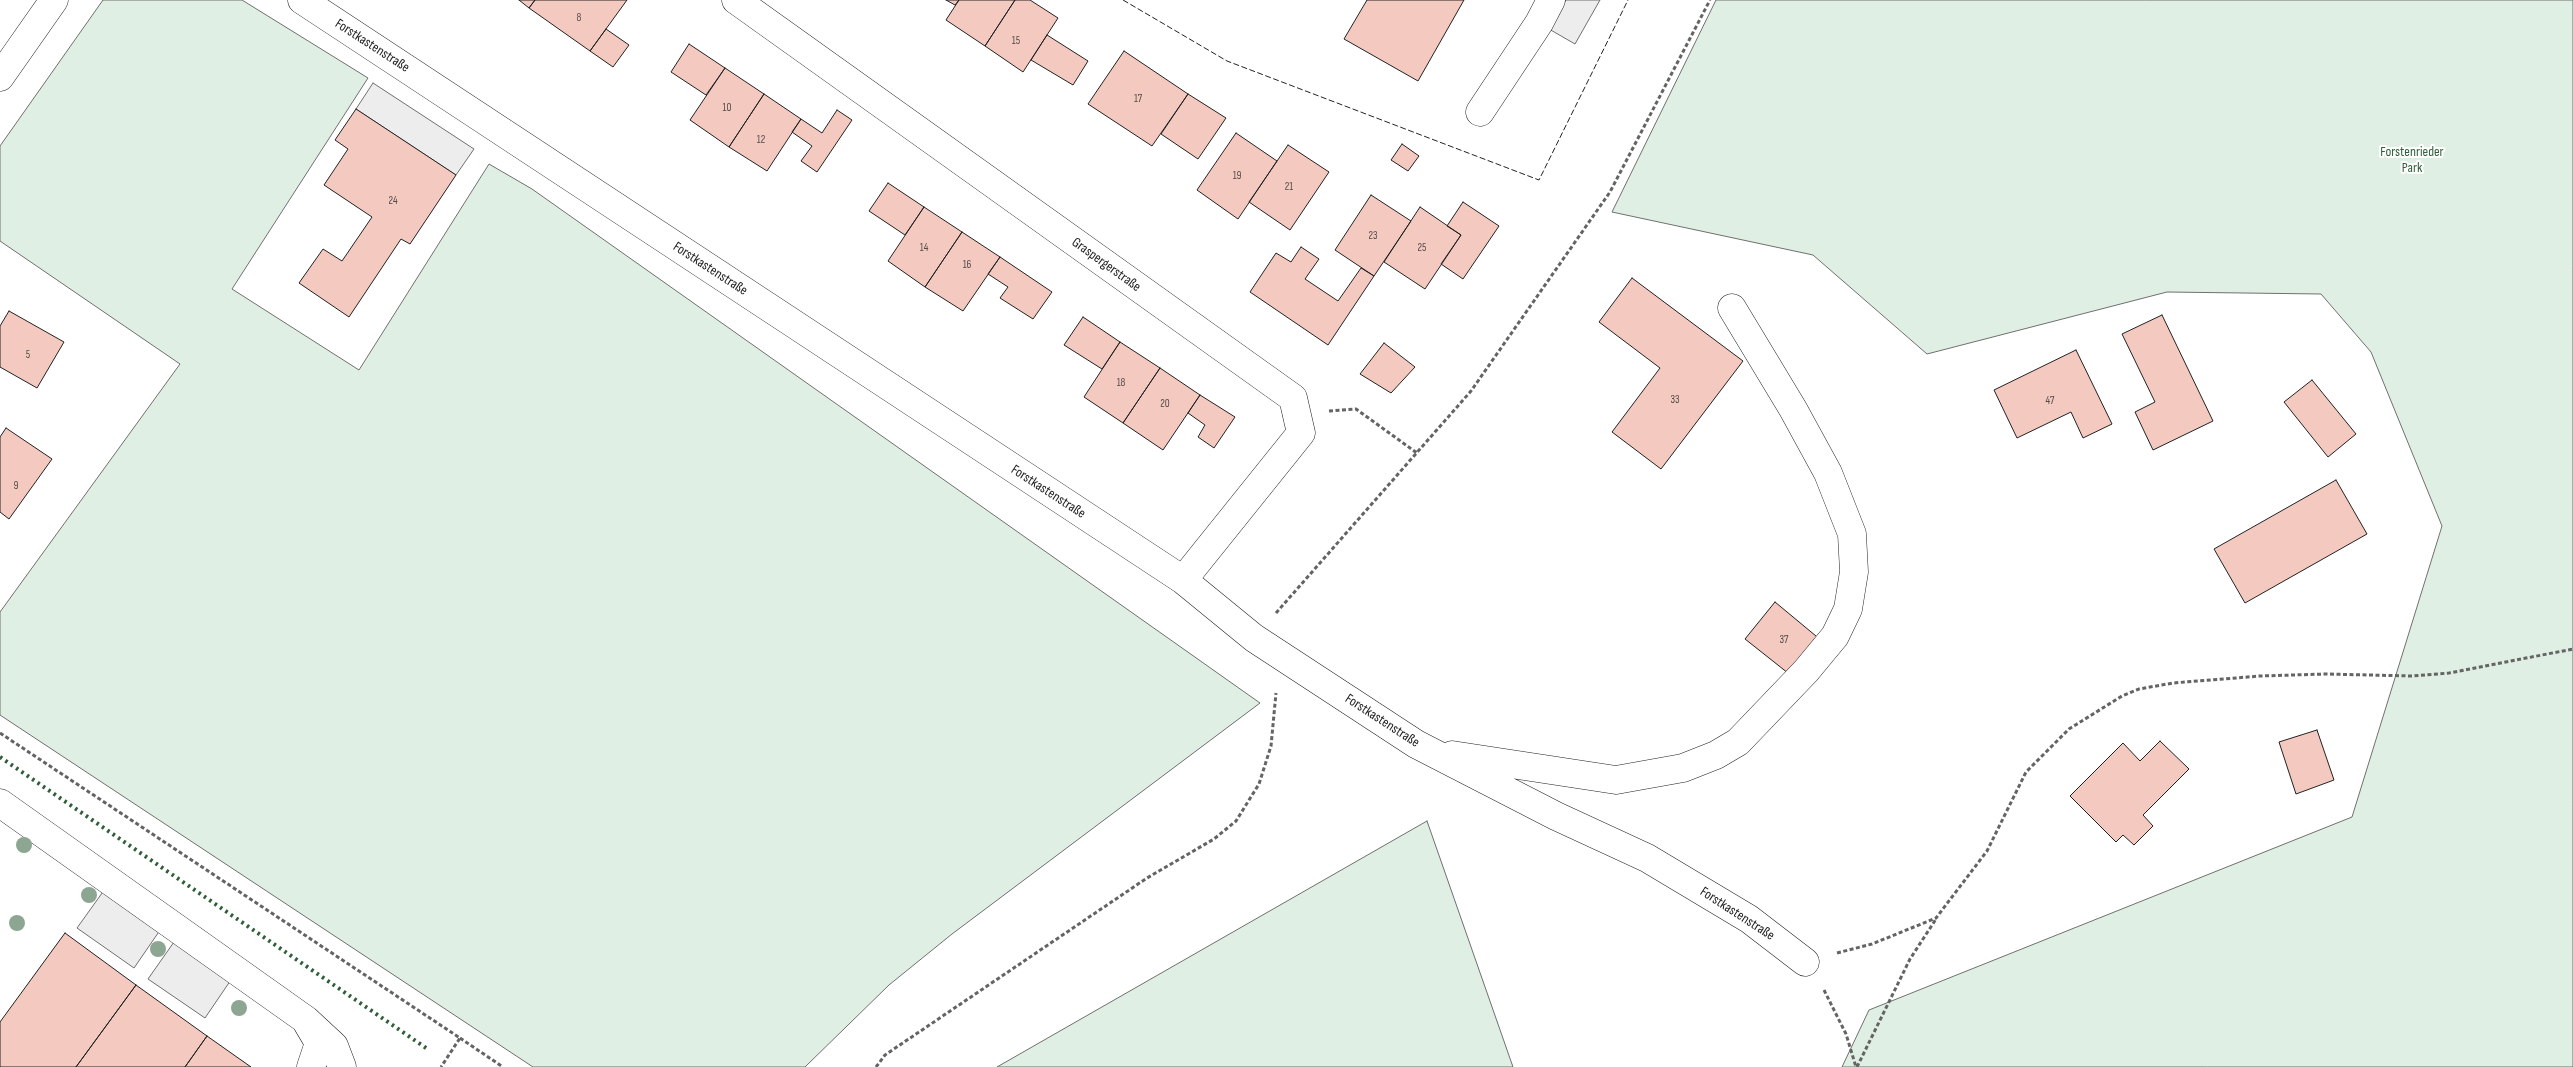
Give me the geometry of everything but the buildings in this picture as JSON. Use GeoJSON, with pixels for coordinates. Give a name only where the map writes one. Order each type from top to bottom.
{"type":"FeatureCollection","features":[{"type":"Feature","properties":{"kind":"street"},"geometry":{"type":"LineString","coordinates":[[0,77],[54,0]]}},
{"type":"Feature","properties":{"kind":"street","name":"Forstkastenstraße"},"geometry":{"type":"LineString","coordinates":[[302,0],[1182,580],[1254,638],[1416,744],[1556,816],[1647,858],[1749,919],[1805,962]]}},
{"type":"Feature","properties":{"kind":"street","name":"Graspergerstraße"},"geometry":{"type":"LineString","coordinates":[[736,0],[1293,398],[1301,433],[1182,580]]}},
{"type":"Feature","properties":{"kind":"street"},"geometry":{"type":"LineString","coordinates":[[1480,112],[1539,23],[1551,0]]}},
{"type":"Feature","properties":{"kind":"street"},"geometry":{"type":"LineString","coordinates":[[1436,754],[1458,755],[1616,780],[1683,768],[1716,755],[1738,742],[1806,671],[1835,636],[1848,609],[1854,572],[1852,534],[1828,473],[1794,408],[1732,308]]}},
{"type":"Feature","properties":{"kind":"street"},"geometry":{"type":"LineString","coordinates":[[0,803],[306,1020],[334,1046],[342,1067]]}},
{"type":"Feature","properties":{"kind":"street"},"geometry":{"type":"LineString","coordinates":[[306,1020],[319,1043],[312,1067]]}},
{"type":"Feature","properties":{"kind":"path"},"geometry":{"type":"LineString","coordinates":[[1254,638],[1472,392],[1610,192],[1710,0]]}},
{"type":"Feature","properties":{"kind":"path"},"geometry":{"type":"LineString","coordinates":[[1356,409],[1417,453]]}},
{"type":"Feature","properties":{"kind":"path"},"geometry":{"type":"LineString","coordinates":[[1857,1067],[1910,959],[1936,918],[1987,850],[2026,772],[2069,729],[2122,696],[2139,689],[2174,683],[2260,676],[2326,674],[2412,676],[2449,673],[2573,649]]}},
{"type":"Feature","properties":{"kind":"path"},"geometry":{"type":"LineString","coordinates":[[876,1067],[885,1055],[1147,878],[1214,839],[1236,822],[1259,784],[1271,746],[1275,719],[1277,680],[1284,658]]}},
{"type":"Feature","properties":{"kind":"path"},"geometry":{"type":"LineString","coordinates":[[0,733],[503,1067]]}},
{"type":"Feature","properties":{"kind":"path"},"geometry":{"type":"LineString","coordinates":[[1857,1067],[1846,1034],[1828,997],[1805,962],[1872,944],[1936,918]]}},
{"type":"Feature","properties":{"kind":"path"},"geometry":{"type":"LineString","coordinates":[[441,1067],[460,1038]]}},
{"type":"Feature","properties":{"kind":"green space"},"geometry":{"type":"Polygon","coordinates":[[[103,0],[242,0],[368,78],[232,289],[359,370],[489,164],[532,189],[1260,703],[952,934],[889,985],[805,1067],[533,1067],[0,715],[0,612],[180,364],[0,241],[0,146],[103,0]]]}},
{"type":"Feature","properties":{"kind":"green space","name":"Forstenrieder Park"},"geometry":{"type":"Polygon","coordinates":[[[1716,0],[2573,0],[2573,1067],[1842,1067],[1869,1010],[2352,817],[2442,526],[2371,352],[2321,294],[2167,292],[1927,354],[1813,255],[1612,212],[1716,0]]]}},
{"type":"Feature","properties":{"kind":"green space"},"geometry":{"type":"Polygon","coordinates":[[[1427,821],[1513,1067],[997,1067],[1427,821]]]}},
{"type":"Feature","properties":{"kind":"shaded area"},"geometry":{"type":"Polygon","coordinates":[[[1566,0],[1600,0],[1575,44],[1549,29],[1566,0]]]}},
{"type":"Feature","properties":{"kind":"shaded area"},"geometry":{"type":"Polygon","coordinates":[[[373,83],[474,149],[456,175],[356,109],[373,83]]]}},
{"type":"Feature","properties":{"kind":"shaded area"},"geometry":{"type":"Polygon","coordinates":[[[110,882],[167,920],[134,968],[77,928],[110,882]]]}},
{"type":"Feature","properties":{"kind":"shaded area"},"geometry":{"type":"Polygon","coordinates":[[[181,932],[237,971],[205,1018],[148,979],[181,932]]]}},
{"type":"Feature","properties":{"kind":"hedge"},"geometry":{"type":"LineString","coordinates":[[0,757],[429,1050]]}},
{"type":"Feature","properties":{"kind":"fence"},"geometry":{"type":"LineString","coordinates":[[1123,0],[1227,61],[1539,180],[1628,0]]}}]}
